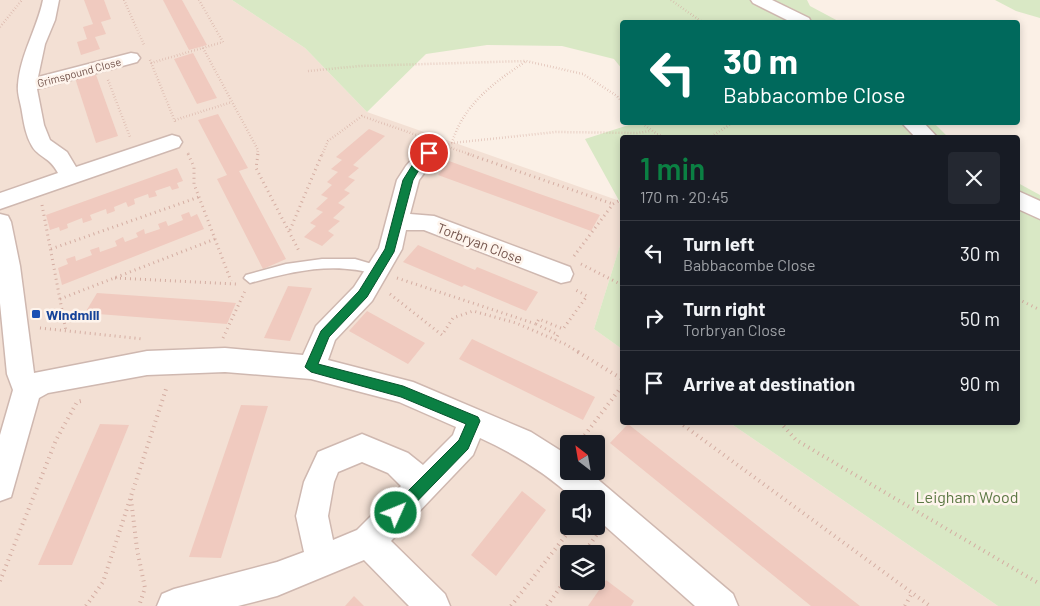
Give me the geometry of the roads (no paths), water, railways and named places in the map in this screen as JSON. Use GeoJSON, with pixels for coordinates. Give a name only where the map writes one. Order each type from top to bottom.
{"type":"FeatureCollection","features":[{"type":"Feature","properties":{"kind":"street","name":"Grimspound Close"},"geometry":{"type":"LineString","coordinates":[[51,0],[47,20],[36,44],[27,86],[34,125],[41,144],[60,157],[70,176]]}},
{"type":"Feature","properties":{"kind":"street"},"geometry":{"type":"LineString","coordinates":[[759,0],[799,20]]}},
{"type":"Feature","properties":{"kind":"street","name":"Grimspound Close"},"geometry":{"type":"LineString","coordinates":[[27,86],[142,56]]}},
{"type":"Feature","properties":{"kind":"street"},"geometry":{"type":"LineString","coordinates":[[913,125],[925,135]]}},
{"type":"Feature","properties":{"kind":"street"},"geometry":{"type":"LineString","coordinates":[[0,201],[70,176],[176,131]]}},
{"type":"Feature","properties":{"kind":"street"},"geometry":{"type":"LineString","coordinates":[[311,367],[325,334],[363,294],[390,249],[408,180],[416,166],[434,146]]}},
{"type":"Feature","properties":{"kind":"street"},"geometry":{"type":"LineString","coordinates":[[1020,200],[1040,211]]}},
{"type":"Feature","properties":{"kind":"street"},"geometry":{"type":"LineString","coordinates":[[0,222],[4,268],[14,324],[20,374],[27,390],[0,486]]}},
{"type":"Feature","properties":{"kind":"street","name":"Torbryan Close"},"geometry":{"type":"LineString","coordinates":[[396,222],[426,222],[566,267]]}},
{"type":"Feature","properties":{"kind":"street"},"geometry":{"type":"LineString","coordinates":[[27,390],[44,382],[97,371],[147,363],[212,360],[311,367],[403,392],[520,442],[564,470],[721,606]]}},
{"type":"Feature","properties":{"kind":"street"},"geometry":{"type":"LineString","coordinates":[[174,606],[277,578],[322,562],[368,541],[463,445],[474,421]]}},
{"type":"Feature","properties":{"kind":"street"},"geometry":{"type":"LineString","coordinates":[[322,562],[312,516],[319,482],[328,462],[362,448],[398,463],[424,486]]}},
{"type":"Feature","properties":{"kind":"street"},"geometry":{"type":"LineString","coordinates":[[368,541],[433,606]]}},
{"type":"Feature","properties":{"kind":"lane"},"geometry":{"type":"LineString","coordinates":[[250,278],[287,267],[347,263],[375,274]]}},
{"type":"Feature","properties":{"kind":"place","name":"Windmill"},"geometry":{"type":"Point","coordinates":[36,314]}},
{"type":"Feature","properties":{"kind":"park label","name":"Leigham Wood"},"geometry":{"type":"Point","coordinates":[967,496]}}]}
